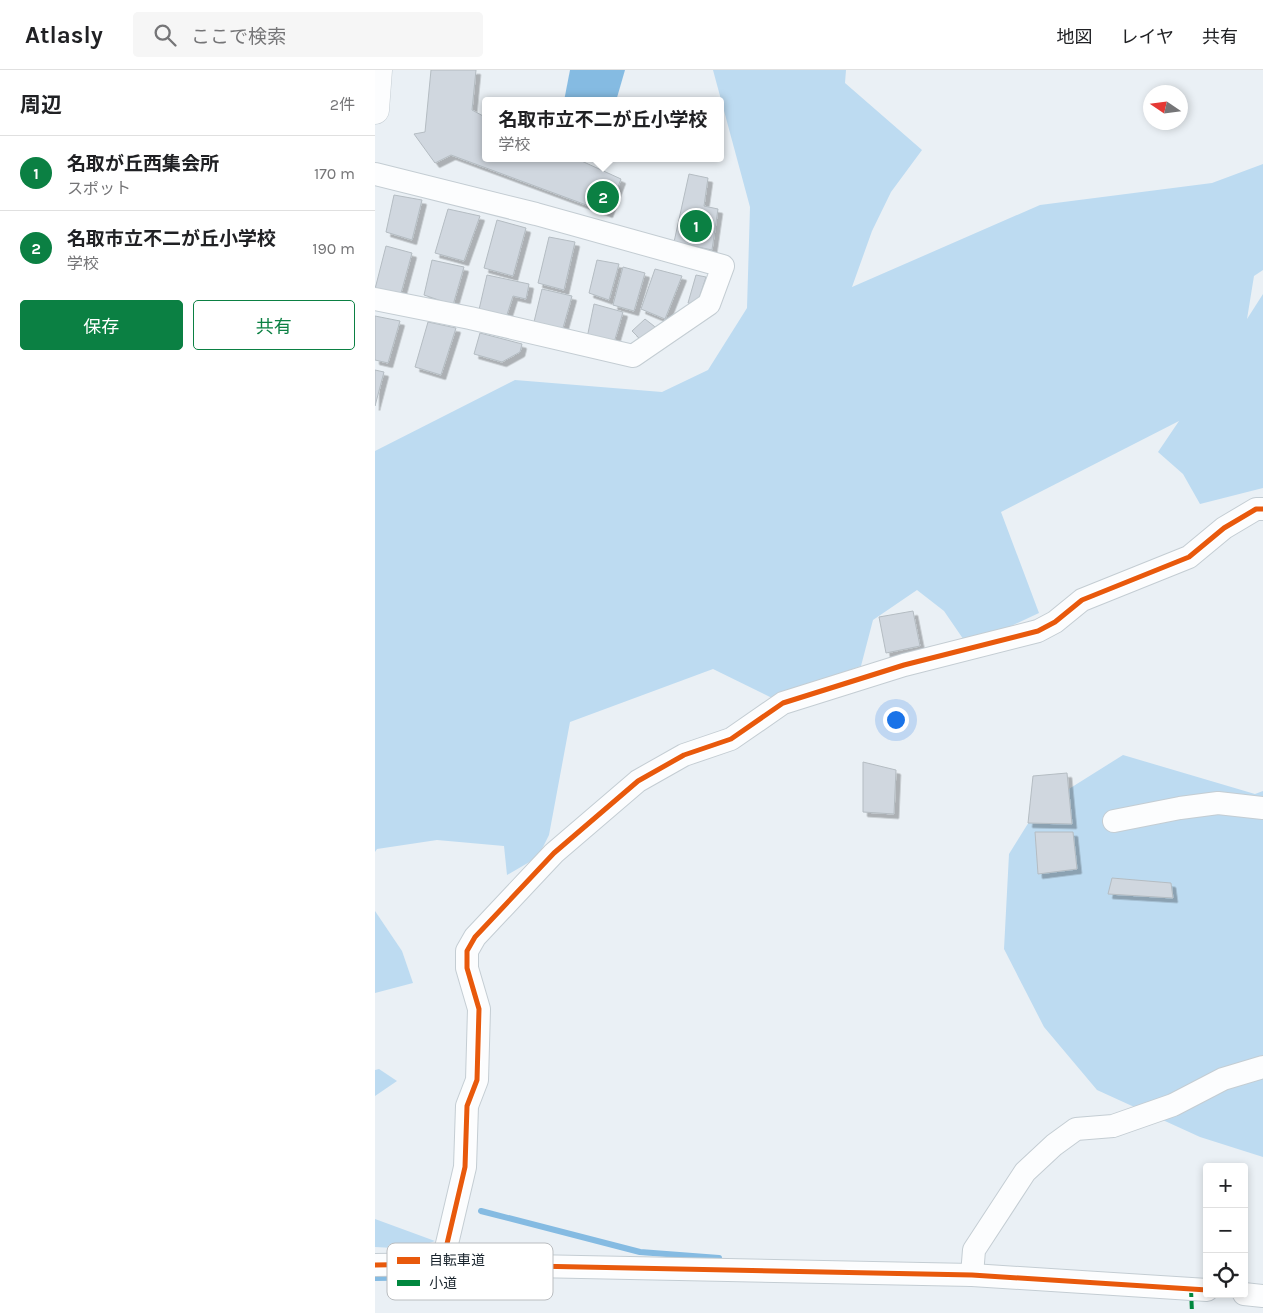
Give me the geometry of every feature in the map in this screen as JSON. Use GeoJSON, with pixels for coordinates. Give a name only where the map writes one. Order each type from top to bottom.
{"type":"FeatureCollection","features":[{"type":"Feature","properties":{"kind":"street"},"geometry":{"type":"LineString","coordinates":[[375,110],[378,70]]}},
{"type":"Feature","properties":{"kind":"street"},"geometry":{"type":"LineString","coordinates":[[375,174],[536,214],[723,266],[709,304],[633,356],[470,318],[375,299]]}},
{"type":"Feature","properties":{"kind":"street"},"geometry":{"type":"LineString","coordinates":[[447,1243],[465,1168],[467,1106],[477,1080],[479,1009],[467,968],[467,951],[475,937],[555,853],[638,781],[684,755],[731,739],[783,703],[904,665],[1038,631],[1055,622],[1082,600],[1189,557],[1224,528],[1256,509],[1263,509]]}},
{"type":"Feature","properties":{"kind":"street"},"geometry":{"type":"LineString","coordinates":[[1114,821],[1180,808],[1218,803],[1263,808]]}},
{"type":"Feature","properties":{"kind":"street"},"geometry":{"type":"LineString","coordinates":[[972,1275],[974,1250],[1025,1172],[1054,1145],[1076,1129],[1113,1126],[1173,1105],[1223,1079],[1263,1067]]}},
{"type":"Feature","properties":{"kind":"street"},"geometry":{"type":"LineString","coordinates":[[553,1266],[972,1275],[1203,1290]]}},
{"type":"Feature","properties":{"kind":"street"},"geometry":{"type":"LineString","coordinates":[[1248,1294],[1263,1296]]}},
{"type":"Feature","properties":{"kind":"shaded area"},"geometry":{"type":"Polygon","coordinates":[[[713,70],[846,70],[845,83],[922,150],[891,192],[872,231],[852,287],[1040,205],[1212,183],[1263,164],[1263,270],[1254,276],[1247,319],[1263,294],[1263,488],[1200,504],[1183,474],[1158,452],[1179,421],[1001,512],[1039,613],[968,646],[944,611],[917,590],[873,620],[861,666],[772,698],[713,669],[570,722],[549,835],[538,857],[507,875],[504,846],[437,840],[377,849],[375,852],[375,451],[515,380],[662,392],[708,370],[747,308],[750,207],[724,111],[724,97],[720,97],[713,70]]]}},
{"type":"Feature","properties":{"kind":"shaded area"},"geometry":{"type":"Polygon","coordinates":[[[1123,755],[1255,794],[1263,791],[1263,1157],[1200,1137],[1097,1090],[1044,1027],[1004,949],[1009,854],[1037,809],[1123,755]]]}},
{"type":"Feature","properties":{"kind":"shaded area"},"geometry":{"type":"Polygon","coordinates":[[[375,911],[402,951],[413,983],[375,993],[375,911]]]}},
{"type":"Feature","properties":{"kind":"shaded area"},"geometry":{"type":"Polygon","coordinates":[[[379,1069],[397,1081],[375,1096],[375,1070],[379,1069]]]}},
{"type":"Feature","properties":{"kind":"shaded area"},"geometry":{"type":"Polygon","coordinates":[[[375,1219],[435,1241],[430,1243],[387,1243],[387,1248],[375,1247],[375,1219]]]}},
{"type":"Feature","properties":{"kind":"water"},"geometry":{"type":"Polygon","coordinates":[[[570,70],[625,70],[617,97],[565,97],[570,70]]]}},
{"type":"Feature","properties":{"kind":"building"},"geometry":{"type":"Polygon","coordinates":[[[431,70],[476,70],[472,110],[482,115],[482,162],[584,162],[621,179],[608,213],[451,155],[435,163],[414,134],[425,132],[431,70]]]}},
{"type":"Feature","properties":{"kind":"building"},"geometry":{"type":"Polygon","coordinates":[[[689,174],[708,178],[704,206],[718,209],[712,250],[674,242],[689,174]]]}},
{"type":"Feature","properties":{"kind":"building"},"geometry":{"type":"Polygon","coordinates":[[[394,195],[422,200],[412,240],[386,232],[394,195]]]}},
{"type":"Feature","properties":{"kind":"building"},"geometry":{"type":"Polygon","coordinates":[[[448,209],[480,216],[464,261],[435,253],[448,209]]]}},
{"type":"Feature","properties":{"kind":"building"},"geometry":{"type":"Polygon","coordinates":[[[497,220],[526,228],[513,276],[484,268],[497,220]]]}},
{"type":"Feature","properties":{"kind":"building"},"geometry":{"type":"Polygon","coordinates":[[[549,237],[575,242],[564,290],[538,283],[549,237]]]}},
{"type":"Feature","properties":{"kind":"building"},"geometry":{"type":"Polygon","coordinates":[[[386,246],[412,253],[400,297],[375,289],[386,246]]]}},
{"type":"Feature","properties":{"kind":"building"},"geometry":{"type":"Polygon","coordinates":[[[432,260],[464,267],[453,305],[424,295],[432,260]]]}},
{"type":"Feature","properties":{"kind":"building"},"geometry":{"type":"Polygon","coordinates":[[[597,260],[619,264],[609,300],[589,293],[597,260]]]}},
{"type":"Feature","properties":{"kind":"building"},"geometry":{"type":"Polygon","coordinates":[[[623,267],[645,273],[634,311],[613,305],[623,267]]]}},
{"type":"Feature","properties":{"kind":"building"},"geometry":{"type":"Polygon","coordinates":[[[655,269],[682,276],[665,319],[641,309],[655,269]]]}},
{"type":"Feature","properties":{"kind":"building"},"geometry":{"type":"Polygon","coordinates":[[[487,275],[529,284],[526,299],[513,296],[505,321],[478,314],[487,275]]]}},
{"type":"Feature","properties":{"kind":"building"},"geometry":{"type":"Polygon","coordinates":[[[696,275],[706,277],[697,305],[688,303],[696,275]]]}},
{"type":"Feature","properties":{"kind":"building"},"geometry":{"type":"Polygon","coordinates":[[[542,289],[572,296],[561,335],[533,326],[542,289]]]}},
{"type":"Feature","properties":{"kind":"building"},"geometry":{"type":"Polygon","coordinates":[[[594,304],[623,312],[613,346],[587,338],[594,304]]]}},
{"type":"Feature","properties":{"kind":"building"},"geometry":{"type":"Polygon","coordinates":[[[375,316],[400,321],[388,363],[375,360],[375,316]]]}},
{"type":"Feature","properties":{"kind":"building"},"geometry":{"type":"Polygon","coordinates":[[[645,319],[659,330],[644,343],[632,331],[645,319]]]}},
{"type":"Feature","properties":{"kind":"building"},"geometry":{"type":"Polygon","coordinates":[[[428,322],[456,328],[441,375],[415,367],[428,322]]]}},
{"type":"Feature","properties":{"kind":"building"},"geometry":{"type":"Polygon","coordinates":[[[480,333],[522,344],[520,352],[502,362],[474,354],[480,333]]]}},
{"type":"Feature","properties":{"kind":"building"},"geometry":{"type":"Polygon","coordinates":[[[375,370],[384,372],[375,406],[375,370]]]}},
{"type":"Feature","properties":{"kind":"building"},"geometry":{"type":"Polygon","coordinates":[[[913,611],[920,646],[886,653],[879,617],[913,611]]]}},
{"type":"Feature","properties":{"kind":"building"},"geometry":{"type":"Polygon","coordinates":[[[863,762],[896,770],[894,814],[863,812],[863,762]]]}},
{"type":"Feature","properties":{"kind":"building"},"geometry":{"type":"Polygon","coordinates":[[[1067,773],[1072,824],[1028,823],[1033,776],[1067,773]]]}},
{"type":"Feature","properties":{"kind":"building"},"geometry":{"type":"Polygon","coordinates":[[[1035,832],[1073,832],[1077,869],[1038,874],[1035,832]]]}},
{"type":"Feature","properties":{"kind":"building"},"geometry":{"type":"Polygon","coordinates":[[[1112,878],[1171,883],[1173,898],[1108,894],[1112,878]]]}},
{"type":"Feature","properties":{"kind":"waterway"},"geometry":{"type":"LineString","coordinates":[[481,1211],[640,1252],[719,1258]]}},
{"type":"Feature","properties":{"kind":"waterway"},"geometry":{"type":"LineString","coordinates":[[375,1278],[387,1278]]}},
{"type":"Feature","properties":{"kind":"marked path"},"geometry":{"type":"LineString","coordinates":[[1191,1289],[1192,1313]]}},
{"type":"Feature","properties":{"kind":"cycle path"},"geometry":{"type":"LineString","coordinates":[[447,1243],[465,1167],[467,1106],[477,1080],[479,1009],[467,968],[467,951],[475,937],[554,853],[638,781],[684,755],[731,739],[783,703],[904,665],[1038,631],[1055,622],[1082,600],[1189,557],[1224,528],[1256,509],[1263,509]]}},
{"type":"Feature","properties":{"kind":"cycle path"},"geometry":{"type":"LineString","coordinates":[[375,1265],[387,1265]]}},
{"type":"Feature","properties":{"kind":"cycle path"},"geometry":{"type":"LineString","coordinates":[[553,1266],[972,1275],[1203,1290]]}},
{"type":"Feature","properties":{"kind":"place","name":"名取市立不二が丘小学校"},"geometry":{"type":"Point","coordinates":[603,197]}},
{"type":"Feature","properties":{"kind":"place","name":"名取が丘西集会所"},"geometry":{"type":"Point","coordinates":[696,226]}}]}
